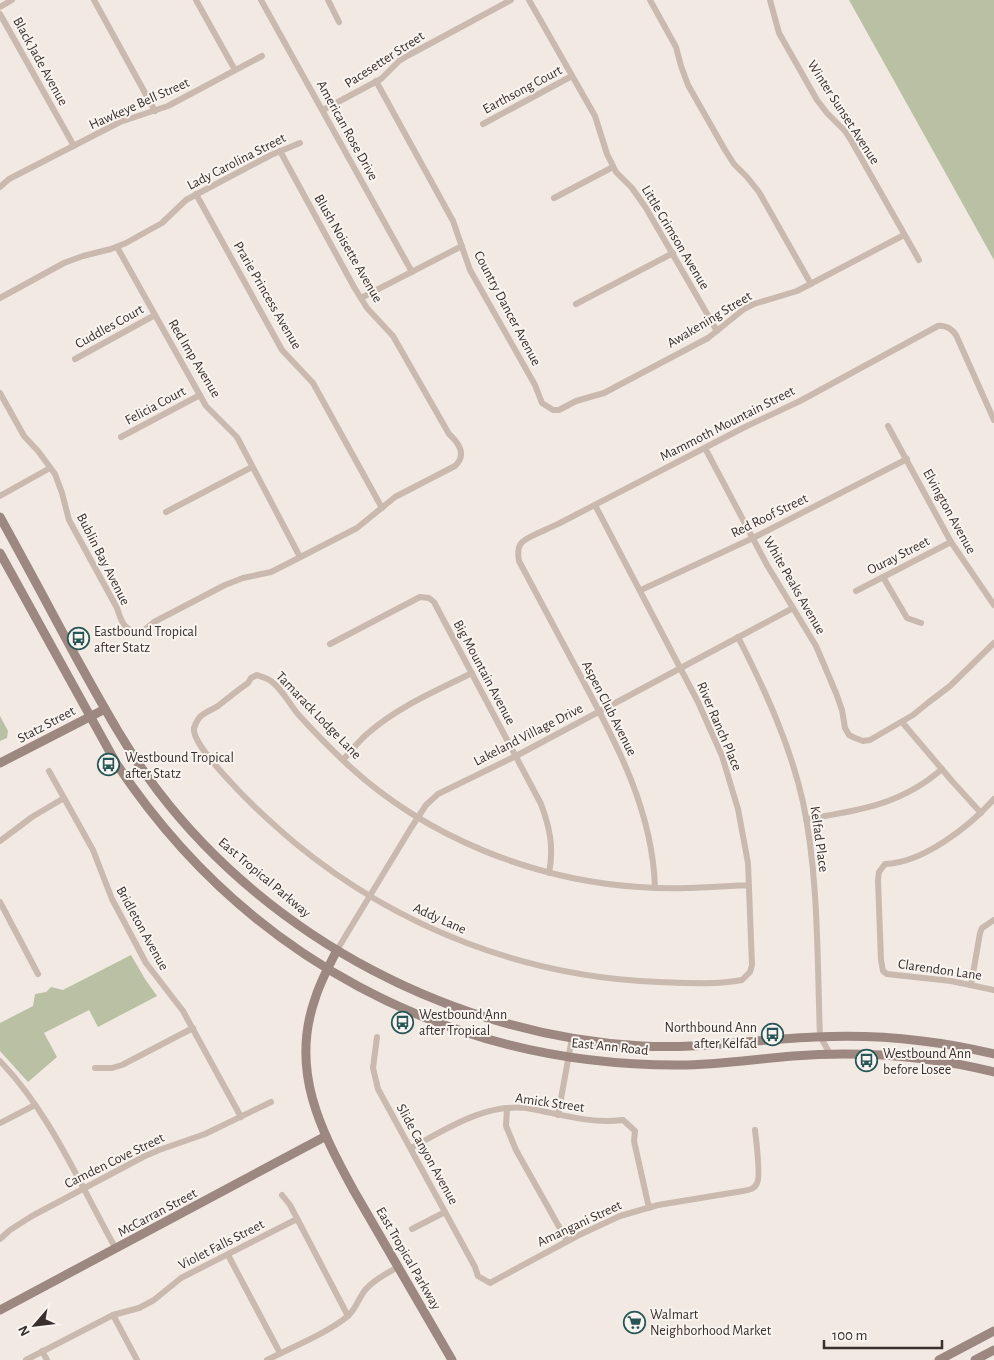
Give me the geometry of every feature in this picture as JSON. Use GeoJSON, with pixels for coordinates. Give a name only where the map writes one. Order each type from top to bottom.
{"type":"FeatureCollection","features":[{"type":"Feature","properties":{"kind":"main road","name":"East Tropical Parkway"},"geometry":{"type":"LineString","coordinates":[[0,517],[105,708],[150,780],[200,840],[245,882],[305,929],[338,950],[327,970],[311,1012],[306,1044],[308,1086],[314,1108],[349,1183],[452,1360]]}},
{"type":"Feature","properties":{"kind":"main road"},"geometry":{"type":"LineString","coordinates":[[0,554],[116,763],[137,794],[186,852],[245,910],[327,970]]}},
{"type":"Feature","properties":{"kind":"main road","name":"Statz Street"},"geometry":{"type":"LineString","coordinates":[[0,763],[105,708]]}},
{"type":"Feature","properties":{"kind":"main road","name":"East Ann Road"},"geometry":{"type":"LineString","coordinates":[[338,950],[409,988],[471,1013],[534,1031],[572,1038],[619,1044],[693,1047],[820,1036],[849,1036],[903,1039],[994,1054]]}},
{"type":"Feature","properties":{"kind":"main road","name":"East Ann Road"},"geometry":{"type":"LineString","coordinates":[[327,970],[389,1003],[442,1024],[494,1040],[568,1056],[617,1062],[680,1065],[830,1054],[867,1054],[944,1062],[994,1072]]}},
{"type":"Feature","properties":{"kind":"main road","name":"McCarran Street"},"geometry":{"type":"LineString","coordinates":[[0,1310],[326,1136]]}},
{"type":"Feature","properties":{"kind":"main road"},"geometry":{"type":"LineString","coordinates":[[939,1360],[994,1331]]}},
{"type":"Feature","properties":{"kind":"main road"},"geometry":{"type":"LineString","coordinates":[[975,1360],[994,1350]]}},
{"type":"Feature","properties":{"kind":"street"},"geometry":{"type":"LineString","coordinates":[[0,7],[12,0]]}},
{"type":"Feature","properties":{"kind":"street"},"geometry":{"type":"LineString","coordinates":[[94,0],[155,111]]}},
{"type":"Feature","properties":{"kind":"street"},"geometry":{"type":"LineString","coordinates":[[196,0],[235,70]]}},
{"type":"Feature","properties":{"kind":"street","name":"American Rose Drive"},"geometry":{"type":"LineString","coordinates":[[262,0],[412,272]]}},
{"type":"Feature","properties":{"kind":"street"},"geometry":{"type":"LineString","coordinates":[[328,0],[339,22]]}},
{"type":"Feature","properties":{"kind":"street","name":"Pacesetter Street"},"geometry":{"type":"LineString","coordinates":[[323,110],[376,81],[398,61],[409,54],[511,0]]}},
{"type":"Feature","properties":{"kind":"street","name":"Little Crimson Avenue"},"geometry":{"type":"LineString","coordinates":[[529,0],[598,123],[604,147],[613,167],[638,197],[673,253],[717,331]]}},
{"type":"Feature","properties":{"kind":"street"},"geometry":{"type":"LineString","coordinates":[[650,0],[676,47],[680,66],[688,85],[720,142],[734,164],[759,192],[811,284]]}},
{"type":"Feature","properties":{"kind":"street","name":"Winter Sunset Avenue"},"geometry":{"type":"LineString","coordinates":[[770,0],[779,33],[817,100],[848,136],[920,260]]}},
{"type":"Feature","properties":{"kind":"street","name":"Black Jade Avenue"},"geometry":{"type":"LineString","coordinates":[[0,14],[74,146]]}},
{"type":"Feature","properties":{"kind":"street","name":"Hawkeye Bell Street"},"geometry":{"type":"LineString","coordinates":[[0,187],[9,180],[120,122],[168,106],[262,56]]}},
{"type":"Feature","properties":{"kind":"street","name":"Earthsong Court"},"geometry":{"type":"LineString","coordinates":[[483,124],[572,76]]}},
{"type":"Feature","properties":{"kind":"street","name":"Country Dancer Avenue"},"geometry":{"type":"LineString","coordinates":[[376,81],[453,221],[470,270],[535,385],[542,403],[553,410]]}},
{"type":"Feature","properties":{"kind":"street","name":"Lady Carolina Street"},"geometry":{"type":"LineString","coordinates":[[0,298],[64,263],[117,247],[162,223],[182,203],[196,194],[280,151],[300,143]]}},
{"type":"Feature","properties":{"kind":"street","name":"Blush Noisette Avenue"},"geometry":{"type":"LineString","coordinates":[[280,151],[361,298],[372,314],[393,336],[449,434],[458,443],[461,456],[459,463],[395,497],[382,508]]}},
{"type":"Feature","properties":{"kind":"street"},"geometry":{"type":"LineString","coordinates":[[554,198],[613,167]]}},
{"type":"Feature","properties":{"kind":"street","name":"Prarie Princess Avenue"},"geometry":{"type":"LineString","coordinates":[[196,194],[282,350],[313,382],[382,508]]}},
{"type":"Feature","properties":{"kind":"street","name":"Awakening Street"},"geometry":{"type":"LineString","coordinates":[[553,410],[559,410],[576,401],[604,392],[708,338],[744,309],[754,304],[797,292],[904,234]]}},
{"type":"Feature","properties":{"kind":"street"},"geometry":{"type":"LineString","coordinates":[[361,298],[462,246]]}},
{"type":"Feature","properties":{"kind":"street","name":"Red Imp Avenue"},"geometry":{"type":"LineString","coordinates":[[117,247],[206,406],[237,437],[300,557]]}},
{"type":"Feature","properties":{"kind":"street"},"geometry":{"type":"LineString","coordinates":[[576,304],[673,253]]}},
{"type":"Feature","properties":{"kind":"street","name":"Cuddles Court"},"geometry":{"type":"LineString","coordinates":[[75,359],[155,315]]}},
{"type":"Feature","properties":{"kind":"street","name":"Mammoth Mountain Street"},"geometry":{"type":"LineString","coordinates":[[519,548],[524,539],[800,401],[930,330],[943,325],[956,335],[994,420]]}},
{"type":"Feature","properties":{"kind":"street","name":"Bublin Bay Avenue"},"geometry":{"type":"LineString","coordinates":[[0,393],[24,436],[38,451],[59,483],[69,520],[117,608],[122,623],[131,631],[140,633],[154,622],[226,585],[243,578],[271,572],[300,557]]}},
{"type":"Feature","properties":{"kind":"street","name":"Felicia Court"},"geometry":{"type":"LineString","coordinates":[[121,437],[200,395]]}},
{"type":"Feature","properties":{"kind":"street","name":"Elvington Avenue"},"geometry":{"type":"LineString","coordinates":[[888,426],[951,542],[994,606]]}},
{"type":"Feature","properties":{"kind":"street","name":"White Peaks Avenue"},"geometry":{"type":"LineString","coordinates":[[704,448],[767,565],[807,630],[828,674],[842,710],[845,728],[849,735],[863,741],[870,740],[902,722]]}},
{"type":"Feature","properties":{"kind":"street","name":"Red Roof Street"},"geometry":{"type":"LineString","coordinates":[[641,590],[753,538],[907,458]]}},
{"type":"Feature","properties":{"kind":"street"},"geometry":{"type":"LineString","coordinates":[[166,512],[252,467]]}},
{"type":"Feature","properties":{"kind":"street"},"geometry":{"type":"LineString","coordinates":[[0,496],[50,468]]}},
{"type":"Feature","properties":{"kind":"street","name":"River Ranch Place"},"geometry":{"type":"LineString","coordinates":[[595,504],[710,727],[731,784],[748,863],[752,965],[750,972],[746,976]]}},
{"type":"Feature","properties":{"kind":"street"},"geometry":{"type":"LineString","coordinates":[[300,557],[357,528],[382,508]]}},
{"type":"Feature","properties":{"kind":"street","name":"Ouray Street"},"geometry":{"type":"LineString","coordinates":[[856,591],[951,542]]}},
{"type":"Feature","properties":{"kind":"street","name":"Aspen Club Avenue"},"geometry":{"type":"LineString","coordinates":[[519,548],[519,561],[599,711],[620,754],[639,801],[654,863],[655,888]]}},
{"type":"Feature","properties":{"kind":"street"},"geometry":{"type":"LineString","coordinates":[[884,577],[907,618],[922,623]]}},
{"type":"Feature","properties":{"kind":"street","name":"Big Mountain Avenue"},"geometry":{"type":"LineString","coordinates":[[330,644],[420,597],[429,598],[434,602],[541,804],[548,824],[552,850],[549,872]]}},
{"type":"Feature","properties":{"kind":"street","name":"Lakeland Village Drive"},"geometry":{"type":"LineString","coordinates":[[338,950],[418,817],[426,805],[438,794],[516,756],[793,608]]}},
{"type":"Feature","properties":{"kind":"street","name":"Kelfad Place"},"geometry":{"type":"LineString","coordinates":[[738,637],[769,700],[785,741],[795,772],[806,819],[813,866],[820,1036],[830,1054]]}},
{"type":"Feature","properties":{"kind":"street"},"geometry":{"type":"LineString","coordinates":[[994,643],[950,686],[902,722],[980,812],[994,799]]}},
{"type":"Feature","properties":{"kind":"street"},"geometry":{"type":"LineString","coordinates":[[342,760],[366,735],[385,720],[416,701],[472,673]]}},
{"type":"Feature","properties":{"kind":"street","name":"Tamarack Lodge Lane"},"geometry":{"type":"LineString","coordinates":[[262,677],[271,681],[310,728],[342,760],[372,785],[418,817],[441,830],[483,849],[512,861],[549,872],[614,885],[655,888],[749,885]]}},
{"type":"Feature","properties":{"kind":"street","name":"Addy Lane"},"geometry":{"type":"LineString","coordinates":[[262,677],[251,678],[200,717],[194,728],[196,736],[202,747],[242,794],[310,855],[341,879],[394,911],[442,934],[509,958],[543,967],[643,982],[735,981],[742,980],[746,976]]}},
{"type":"Feature","properties":{"kind":"street"},"geometry":{"type":"LineString","coordinates":[[806,819],[854,811],[881,804],[913,790],[931,779],[942,769]]}},
{"type":"Feature","properties":{"kind":"street","name":"Bridleton Avenue"},"geometry":{"type":"LineString","coordinates":[[48,771],[93,850],[112,899],[146,964],[182,1011],[240,1117]]}},
{"type":"Feature","properties":{"kind":"street"},"geometry":{"type":"LineString","coordinates":[[0,841],[32,817],[64,798]]}},
{"type":"Feature","properties":{"kind":"street","name":"Clarendon Lane"},"geometry":{"type":"LineString","coordinates":[[980,812],[968,825],[942,843],[901,862],[885,864],[881,867],[878,880],[881,960],[883,971],[887,974],[951,981],[994,990]]}},
{"type":"Feature","properties":{"kind":"street"},"geometry":{"type":"LineString","coordinates":[[0,902],[38,974]]}},
{"type":"Feature","properties":{"kind":"street"},"geometry":{"type":"LineString","coordinates":[[971,985],[980,933],[982,928],[994,920]]}},
{"type":"Feature","properties":{"kind":"street"},"geometry":{"type":"LineString","coordinates":[[95,1068],[112,1068],[122,1065],[192,1028]]}},
{"type":"Feature","properties":{"kind":"street","name":"Slide Canyon Avenue"},"geometry":{"type":"LineString","coordinates":[[377,1037],[374,1060],[378,1089],[480,1279]]}},
{"type":"Feature","properties":{"kind":"street"},"geometry":{"type":"LineString","coordinates":[[558,1115],[572,1038]]}},
{"type":"Feature","properties":{"kind":"street"},"geometry":{"type":"LineString","coordinates":[[0,1060],[25,1090],[54,1134],[116,1249]]}},
{"type":"Feature","properties":{"kind":"street","name":"Camden Cove Street"},"geometry":{"type":"LineString","coordinates":[[0,1239],[32,1216],[143,1157],[205,1134],[271,1102]]}},
{"type":"Feature","properties":{"kind":"street"},"geometry":{"type":"LineString","coordinates":[[0,1123],[35,1105]]}},
{"type":"Feature","properties":{"kind":"street"},"geometry":{"type":"LineString","coordinates":[[507,1108],[506,1126],[516,1150],[567,1241]]}},
{"type":"Feature","properties":{"kind":"street","name":"Amick Street"},"geometry":{"type":"LineString","coordinates":[[410,1148],[471,1117],[507,1108],[531,1109],[598,1122],[623,1120],[635,1132],[634,1141],[649,1208]]}},
{"type":"Feature","properties":{"kind":"street","name":"Amangani Street"},"geometry":{"type":"LineString","coordinates":[[480,1279],[490,1283],[497,1280],[603,1223],[649,1208],[743,1191],[754,1187],[758,1182],[759,1175],[756,1130]]}},
{"type":"Feature","properties":{"kind":"street"},"geometry":{"type":"LineString","coordinates":[[282,1195],[348,1316]]}},
{"type":"Feature","properties":{"kind":"street"},"geometry":{"type":"LineString","coordinates":[[412,1229],[445,1212]]}},
{"type":"Feature","properties":{"kind":"street","name":"Violet Falls Street"},"geometry":{"type":"LineString","coordinates":[[26,1360],[113,1315],[139,1308],[154,1300],[181,1278],[296,1219]]}},
{"type":"Feature","properties":{"kind":"street"},"geometry":{"type":"LineString","coordinates":[[228,1255],[280,1353]]}},
{"type":"Feature","properties":{"kind":"street"},"geometry":{"type":"LineString","coordinates":[[266,1360],[331,1327],[348,1316],[357,1305],[364,1290],[378,1278],[398,1267]]}},
{"type":"Feature","properties":{"kind":"street"},"geometry":{"type":"LineString","coordinates":[[113,1315],[136,1360]]}},
{"type":"Feature","properties":{"kind":"street"},"geometry":{"type":"LineString","coordinates":[[42,1351],[47,1360]]}},
{"type":"Feature","properties":{"kind":"green space"},"geometry":{"type":"Polygon","coordinates":[[[849,0],[994,0],[994,260],[849,0]]]}},
{"type":"Feature","properties":{"kind":"green space"},"geometry":{"type":"Polygon","coordinates":[[[0,716],[8,731],[7,738],[0,741],[0,716]]]}},
{"type":"Feature","properties":{"kind":"green space"},"geometry":{"type":"Polygon","coordinates":[[[131,955],[157,996],[98,1027],[89,1010],[44,1033],[57,1057],[28,1082],[0,1051],[0,1023],[33,1006],[35,994],[46,992],[51,987],[63,990],[131,955]]]}},
{"type":"Feature","properties":{"kind":"place","name":"Eastbound Tropical after Statz"},"geometry":{"type":"Point","coordinates":[78,639]}},
{"type":"Feature","properties":{"kind":"place","name":"Westbound Tropical after Statz"},"geometry":{"type":"Point","coordinates":[109,765]}},
{"type":"Feature","properties":{"kind":"place","name":"Westbound Ann after Tropical"},"geometry":{"type":"Point","coordinates":[403,1022]}},
{"type":"Feature","properties":{"kind":"place","name":"Northbound Ann after Kelfad"},"geometry":{"type":"Point","coordinates":[773,1035]}},
{"type":"Feature","properties":{"kind":"place","name":"Westbound Ann before Losee"},"geometry":{"type":"Point","coordinates":[867,1061]}},
{"type":"Feature","properties":{"kind":"place","name":"Walmart Neighborhood Market"},"geometry":{"type":"Point","coordinates":[634,1322]}}]}
